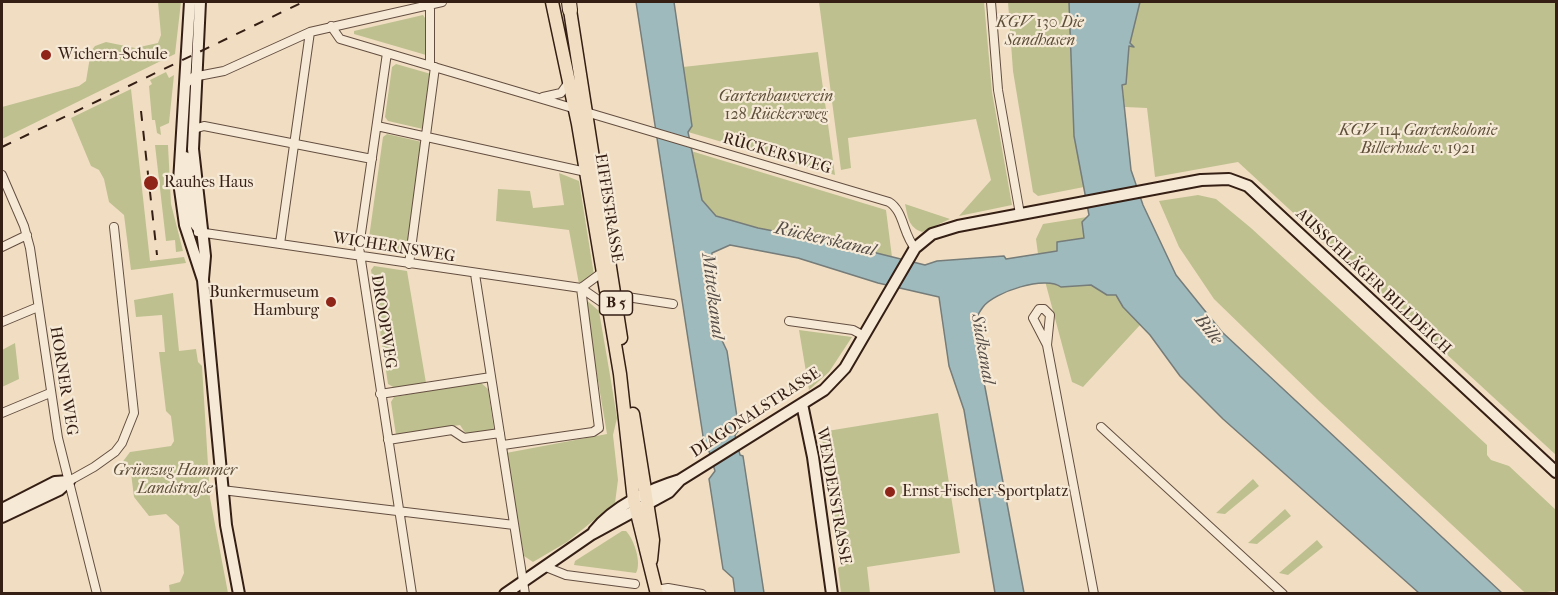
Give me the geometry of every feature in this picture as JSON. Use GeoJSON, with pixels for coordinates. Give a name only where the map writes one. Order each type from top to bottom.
{"type":"FeatureCollection","features":[{"type":"Feature","properties":{"kind":"main road","name":"EIFFESTRASSE"},"geometry":{"type":"LineString","coordinates":[[552,2],[569,81],[581,111],[609,258],[653,540],[651,561],[656,592]]}},
{"type":"Feature","properties":{"kind":"main road","name":"EIFFESTRASSE"},"geometry":{"type":"LineString","coordinates":[[569,4],[586,171],[620,374],[635,506],[642,541],[651,561]]}},
{"type":"Feature","properties":{"kind":"street"},"geometry":{"type":"LineString","coordinates":[[185,85],[196,75],[210,75],[224,71],[310,32],[442,2]]}},
{"type":"Feature","properties":{"kind":"street"},"geometry":{"type":"LineString","coordinates":[[991,2],[998,90],[1020,214]]}},
{"type":"Feature","properties":{"kind":"street"},"geometry":{"type":"LineString","coordinates":[[197,3],[192,53],[185,85],[179,182],[186,228],[203,280]]}},
{"type":"Feature","properties":{"kind":"street"},"geometry":{"type":"LineString","coordinates":[[409,264],[432,66],[430,4]]}},
{"type":"Feature","properties":{"kind":"street","name":"RÜCKERSWEG"},"geometry":{"type":"LineString","coordinates":[[331,27],[340,39],[889,202],[897,209],[905,234],[915,248]]}},
{"type":"Feature","properties":{"kind":"street"},"geometry":{"type":"LineString","coordinates":[[280,244],[310,32]]}},
{"type":"Feature","properties":{"kind":"street"},"geometry":{"type":"LineString","coordinates":[[192,53],[196,75],[193,159],[205,256],[203,280],[222,490],[239,594]]}},
{"type":"Feature","properties":{"kind":"street","name":"DROOPWEG"},"geometry":{"type":"LineString","coordinates":[[387,53],[360,256],[412,594]]}},
{"type":"Feature","properties":{"kind":"street"},"geometry":{"type":"LineString","coordinates":[[536,97],[557,95],[565,89],[569,81]]}},
{"type":"Feature","properties":{"kind":"street"},"geometry":{"type":"LineString","coordinates":[[182,123],[192,220],[202,233]]}},
{"type":"Feature","properties":{"kind":"street"},"geometry":{"type":"LineString","coordinates":[[194,129],[204,126],[372,159]]}},
{"type":"Feature","properties":{"kind":"street"},"geometry":{"type":"LineString","coordinates":[[377,126],[586,171]]}},
{"type":"Feature","properties":{"kind":"street","name":"HORNER WEG"},"geometry":{"type":"LineString","coordinates":[[2,175],[27,235],[50,393],[97,594]]}},
{"type":"Feature","properties":{"kind":"street","name":"AUSSCHLÄGER BILLDEICH"},"geometry":{"type":"LineString","coordinates":[[1084,202],[1214,178],[1229,179],[1248,186],[1557,472]]}},
{"type":"Feature","properties":{"kind":"street","name":"DIAGONALSTRASSE"},"geometry":{"type":"LineString","coordinates":[[505,594],[524,588],[546,567],[592,534],[607,517],[646,499],[669,492],[680,480],[802,404],[837,378],[915,248],[927,237],[947,228],[1084,202]]}},
{"type":"Feature","properties":{"kind":"street"},"geometry":{"type":"LineString","coordinates":[[2,517],[59,490],[69,481],[94,468],[115,452],[134,414],[114,227]]}},
{"type":"Feature","properties":{"kind":"street","name":"WICHERNSWEG"},"geometry":{"type":"LineString","coordinates":[[186,228],[202,233],[581,288],[607,306]]}},
{"type":"Feature","properties":{"kind":"street"},"geometry":{"type":"LineString","coordinates":[[2,247],[27,235]]}},
{"type":"Feature","properties":{"kind":"street"},"geometry":{"type":"LineString","coordinates":[[503,445],[593,432],[599,428],[581,288],[602,274],[609,258]]}},
{"type":"Feature","properties":{"kind":"street"},"geometry":{"type":"LineString","coordinates":[[475,274],[524,588]]}},
{"type":"Feature","properties":{"kind":"street"},"geometry":{"type":"LineString","coordinates":[[614,295],[673,303]]}},
{"type":"Feature","properties":{"kind":"street"},"geometry":{"type":"LineString","coordinates":[[2,322],[38,307]]}},
{"type":"Feature","properties":{"kind":"street"},"geometry":{"type":"LineString","coordinates":[[789,321],[853,330],[864,336]]}},
{"type":"Feature","properties":{"kind":"street"},"geometry":{"type":"LineString","coordinates":[[1047,345],[1094,594]]}},
{"type":"Feature","properties":{"kind":"street"},"geometry":{"type":"LineString","coordinates":[[380,394],[491,377]]}},
{"type":"Feature","properties":{"kind":"street"},"geometry":{"type":"LineString","coordinates":[[2,413],[50,393]]}},
{"type":"Feature","properties":{"kind":"street","name":"WENDENSTRASSE"},"geometry":{"type":"LineString","coordinates":[[802,404],[813,457],[832,594]]}},
{"type":"Feature","properties":{"kind":"street"},"geometry":{"type":"LineString","coordinates":[[1101,427],[1283,594]]}},
{"type":"Feature","properties":{"kind":"street"},"geometry":{"type":"LineString","coordinates":[[388,440],[452,429],[464,438],[500,433]]}},
{"type":"Feature","properties":{"kind":"street"},"geometry":{"type":"LineString","coordinates":[[2,509],[56,482],[69,481]]}},
{"type":"Feature","properties":{"kind":"street"},"geometry":{"type":"LineString","coordinates":[[222,490],[514,525]]}},
{"type":"Feature","properties":{"kind":"street"},"geometry":{"type":"LineString","coordinates":[[546,567],[566,575],[635,584]]}},
{"type":"Feature","properties":{"kind":"street"},"geometry":{"type":"LineString","coordinates":[[656,592],[668,588],[702,594]]}},
{"type":"Feature","properties":{"kind":"green space"},"geometry":{"type":"Polygon","coordinates":[[[158,2],[181,2],[175,54],[2,139],[2,107],[79,86],[86,81],[91,51],[95,46],[106,42],[135,48],[158,43],[161,35],[158,2]]]}},
{"type":"Feature","properties":{"kind":"green space"},"geometry":{"type":"Polygon","coordinates":[[[819,2],[984,2],[992,92],[1012,205],[959,216],[991,180],[976,119],[848,138],[851,168],[841,170],[819,2]]]}},
{"type":"Feature","properties":{"kind":"green space","name":"KGV 130 Die Sandhasen"},"geometry":{"type":"Polygon","coordinates":[[[1008,2],[1069,2],[1074,136],[1084,187],[1038,196],[1033,192],[1013,71],[1008,2]]]}},
{"type":"Feature","properties":{"kind":"green space","name":"KGV 114 Gartenkolonie Billerhude v. 1921"},"geometry":{"type":"Polygon","coordinates":[[[1140,2],[1556,2],[1556,455],[1238,162],[1155,177],[1147,108],[1125,107],[1122,84],[1126,84],[1129,46],[1134,47],[1130,43],[1140,2]]]}},
{"type":"Feature","properties":{"kind":"green space"},"geometry":{"type":"Polygon","coordinates":[[[423,15],[427,21],[426,55],[354,34],[354,31],[423,15]]]}},
{"type":"Feature","properties":{"kind":"green space","name":"Gartenbauverein 128 Rückersweg"},"geometry":{"type":"Polygon","coordinates":[[[818,52],[835,175],[688,132],[692,126],[683,67],[818,52]]]}},
{"type":"Feature","properties":{"kind":"green space"},"geometry":{"type":"Polygon","coordinates":[[[396,64],[431,74],[423,129],[388,121],[385,117],[392,67],[396,64]]]}},
{"type":"Feature","properties":{"kind":"green space"},"geometry":{"type":"Polygon","coordinates":[[[166,72],[169,78],[174,75],[169,123],[160,127],[161,135],[157,133],[155,120],[152,120],[149,86],[152,84],[150,80],[166,72]]]}},
{"type":"Feature","properties":{"kind":"green space"},"geometry":{"type":"Polygon","coordinates":[[[131,89],[150,261],[184,257],[186,263],[131,270],[124,215],[109,202],[104,179],[99,170],[91,166],[71,118],[131,89]]]}},
{"type":"Feature","properties":{"kind":"green space"},"geometry":{"type":"Polygon","coordinates":[[[387,134],[422,142],[406,255],[370,249],[368,245],[383,137],[387,134]]]}},
{"type":"Feature","properties":{"kind":"green space"},"geometry":{"type":"Polygon","coordinates":[[[155,145],[168,145],[171,204],[183,251],[176,252],[175,240],[166,241],[155,145]]]}},
{"type":"Feature","properties":{"kind":"green space","name":"Gartenbauverein 128 Rückersweg"},"geometry":{"type":"Polygon","coordinates":[[[691,151],[886,210],[892,257],[836,243],[758,228],[716,216],[702,200],[691,151]]]}},
{"type":"Feature","properties":{"kind":"green space"},"geometry":{"type":"Polygon","coordinates":[[[559,173],[579,181],[594,275],[579,284],[569,230],[496,221],[498,189],[530,191],[533,208],[564,205],[559,173]]]}},
{"type":"Feature","properties":{"kind":"green space"},"geometry":{"type":"Polygon","coordinates":[[[1198,195],[1216,199],[1251,228],[1487,445],[1487,455],[1491,460],[1509,466],[1556,510],[1556,591],[1527,594],[1523,591],[1319,401],[1214,299],[1179,247],[1159,201],[1198,195]]]}},
{"type":"Feature","properties":{"kind":"green space"},"geometry":{"type":"Polygon","coordinates":[[[905,204],[950,219],[922,232],[911,224],[905,204]]]}},
{"type":"Feature","properties":{"kind":"green space"},"geometry":{"type":"Polygon","coordinates":[[[1087,217],[1084,238],[1057,242],[1058,251],[1038,254],[1036,239],[1043,224],[1087,217]]]}},
{"type":"Feature","properties":{"kind":"green space"},"geometry":{"type":"Polygon","coordinates":[[[374,266],[407,271],[426,383],[395,388],[388,384],[371,270],[374,266]]]}},
{"type":"Feature","properties":{"kind":"green space"},"geometry":{"type":"Polygon","coordinates":[[[1045,281],[1061,287],[1091,285],[1107,295],[1115,295],[1140,325],[1083,387],[1072,382],[1045,281]]]}},
{"type":"Feature","properties":{"kind":"green space","name":"Grünzug Hammer Landstraße"},"geometry":{"type":"Polygon","coordinates":[[[173,293],[179,351],[196,349],[198,362],[202,366],[210,498],[228,593],[170,593],[169,585],[180,582],[184,573],[179,526],[166,514],[149,516],[134,497],[131,473],[121,464],[130,452],[171,446],[174,441],[171,416],[166,411],[159,352],[165,352],[162,315],[136,317],[134,300],[173,293]]]}},
{"type":"Feature","properties":{"kind":"green space"},"geometry":{"type":"Polygon","coordinates":[[[584,298],[599,311],[617,418],[613,435],[618,480],[615,503],[567,542],[533,562],[524,556],[506,453],[607,434],[584,298]]]}},
{"type":"Feature","properties":{"kind":"green space"},"geometry":{"type":"Polygon","coordinates":[[[799,330],[852,337],[829,372],[809,390],[799,330]]]}},
{"type":"Feature","properties":{"kind":"green space"},"geometry":{"type":"Polygon","coordinates":[[[15,343],[19,379],[2,387],[2,350],[15,343]]]}},
{"type":"Feature","properties":{"kind":"green space"},"geometry":{"type":"Polygon","coordinates":[[[480,382],[488,389],[494,430],[466,434],[460,425],[396,435],[391,402],[394,397],[480,382]]]}},
{"type":"Feature","properties":{"kind":"green space","name":"Ernst-Fischer-Sportplatz"},"geometry":{"type":"Polygon","coordinates":[[[938,413],[960,553],[867,567],[870,593],[841,593],[838,568],[841,566],[821,432],[938,413]]]}},
{"type":"Feature","properties":{"kind":"green space"},"geometry":{"type":"Polygon","coordinates":[[[1253,479],[1259,486],[1225,514],[1216,513],[1253,479]]]}},
{"type":"Feature","properties":{"kind":"green space"},"geometry":{"type":"Polygon","coordinates":[[[1285,509],[1291,516],[1257,544],[1248,543],[1285,509]]]}},
{"type":"Feature","properties":{"kind":"green space"},"geometry":{"type":"Polygon","coordinates":[[[622,531],[626,531],[629,535],[638,557],[636,573],[574,565],[575,561],[622,531]]]}},
{"type":"Feature","properties":{"kind":"green space"},"geometry":{"type":"Polygon","coordinates":[[[1317,540],[1323,547],[1288,575],[1279,573],[1317,540]]]}},
{"type":"Feature","properties":{"kind":"water","name":"Bille"},"geometry":{"type":"Polygon","coordinates":[[[636,2],[674,2],[692,126],[688,132],[702,200],[716,216],[758,228],[836,243],[925,265],[937,261],[1004,256],[1006,259],[1057,251],[1057,242],[1084,238],[1082,222],[1089,215],[1074,136],[1069,2],[1140,2],[1130,43],[1134,47],[1129,46],[1126,84],[1122,85],[1131,170],[1143,205],[1176,275],[1222,332],[1502,593],[1419,593],[1223,419],[1180,376],[1150,335],[1123,307],[1116,295],[1107,295],[1091,285],[1061,287],[1044,283],[1020,287],[989,301],[973,324],[1024,593],[995,593],[964,410],[949,366],[939,297],[878,283],[798,258],[730,245],[712,253],[708,286],[712,319],[727,351],[739,430],[735,435],[740,455],[743,456],[764,593],[735,593],[733,578],[723,569],[709,479],[715,471],[709,451],[705,449],[636,2]]]}},
{"type":"Feature","properties":{"kind":"railway"},"geometry":{"type":"LineString","coordinates":[[2,147],[303,2]]}},
{"type":"Feature","properties":{"kind":"railway"},"geometry":{"type":"LineString","coordinates":[[141,111],[157,255]]}},
{"type":"Feature","properties":{"kind":"place","name":"Wichern-Schule"},"geometry":{"type":"Point","coordinates":[46,55]}},
{"type":"Feature","properties":{"kind":"place","name":"Rauhes Haus"},"geometry":{"type":"Point","coordinates":[151,183]}},
{"type":"Feature","properties":{"kind":"place","name":"Bunkermuseum Hamburg"},"geometry":{"type":"Point","coordinates":[331,302]}},
{"type":"Feature","properties":{"kind":"place","name":"Ernst-Fischer-Sportplatz"},"geometry":{"type":"Point","coordinates":[890,492]}},
{"type":"Feature","properties":{"kind":"water label","name":"Rückerskanal"},"geometry":{"type":"Point","coordinates":[825,240]}},
{"type":"Feature","properties":{"kind":"water label","name":"Mittelkanal"},"geometry":{"type":"Point","coordinates":[712,296]}},
{"type":"Feature","properties":{"kind":"water label","name":"Südkanal"},"geometry":{"type":"Point","coordinates":[982,349]}}]}
